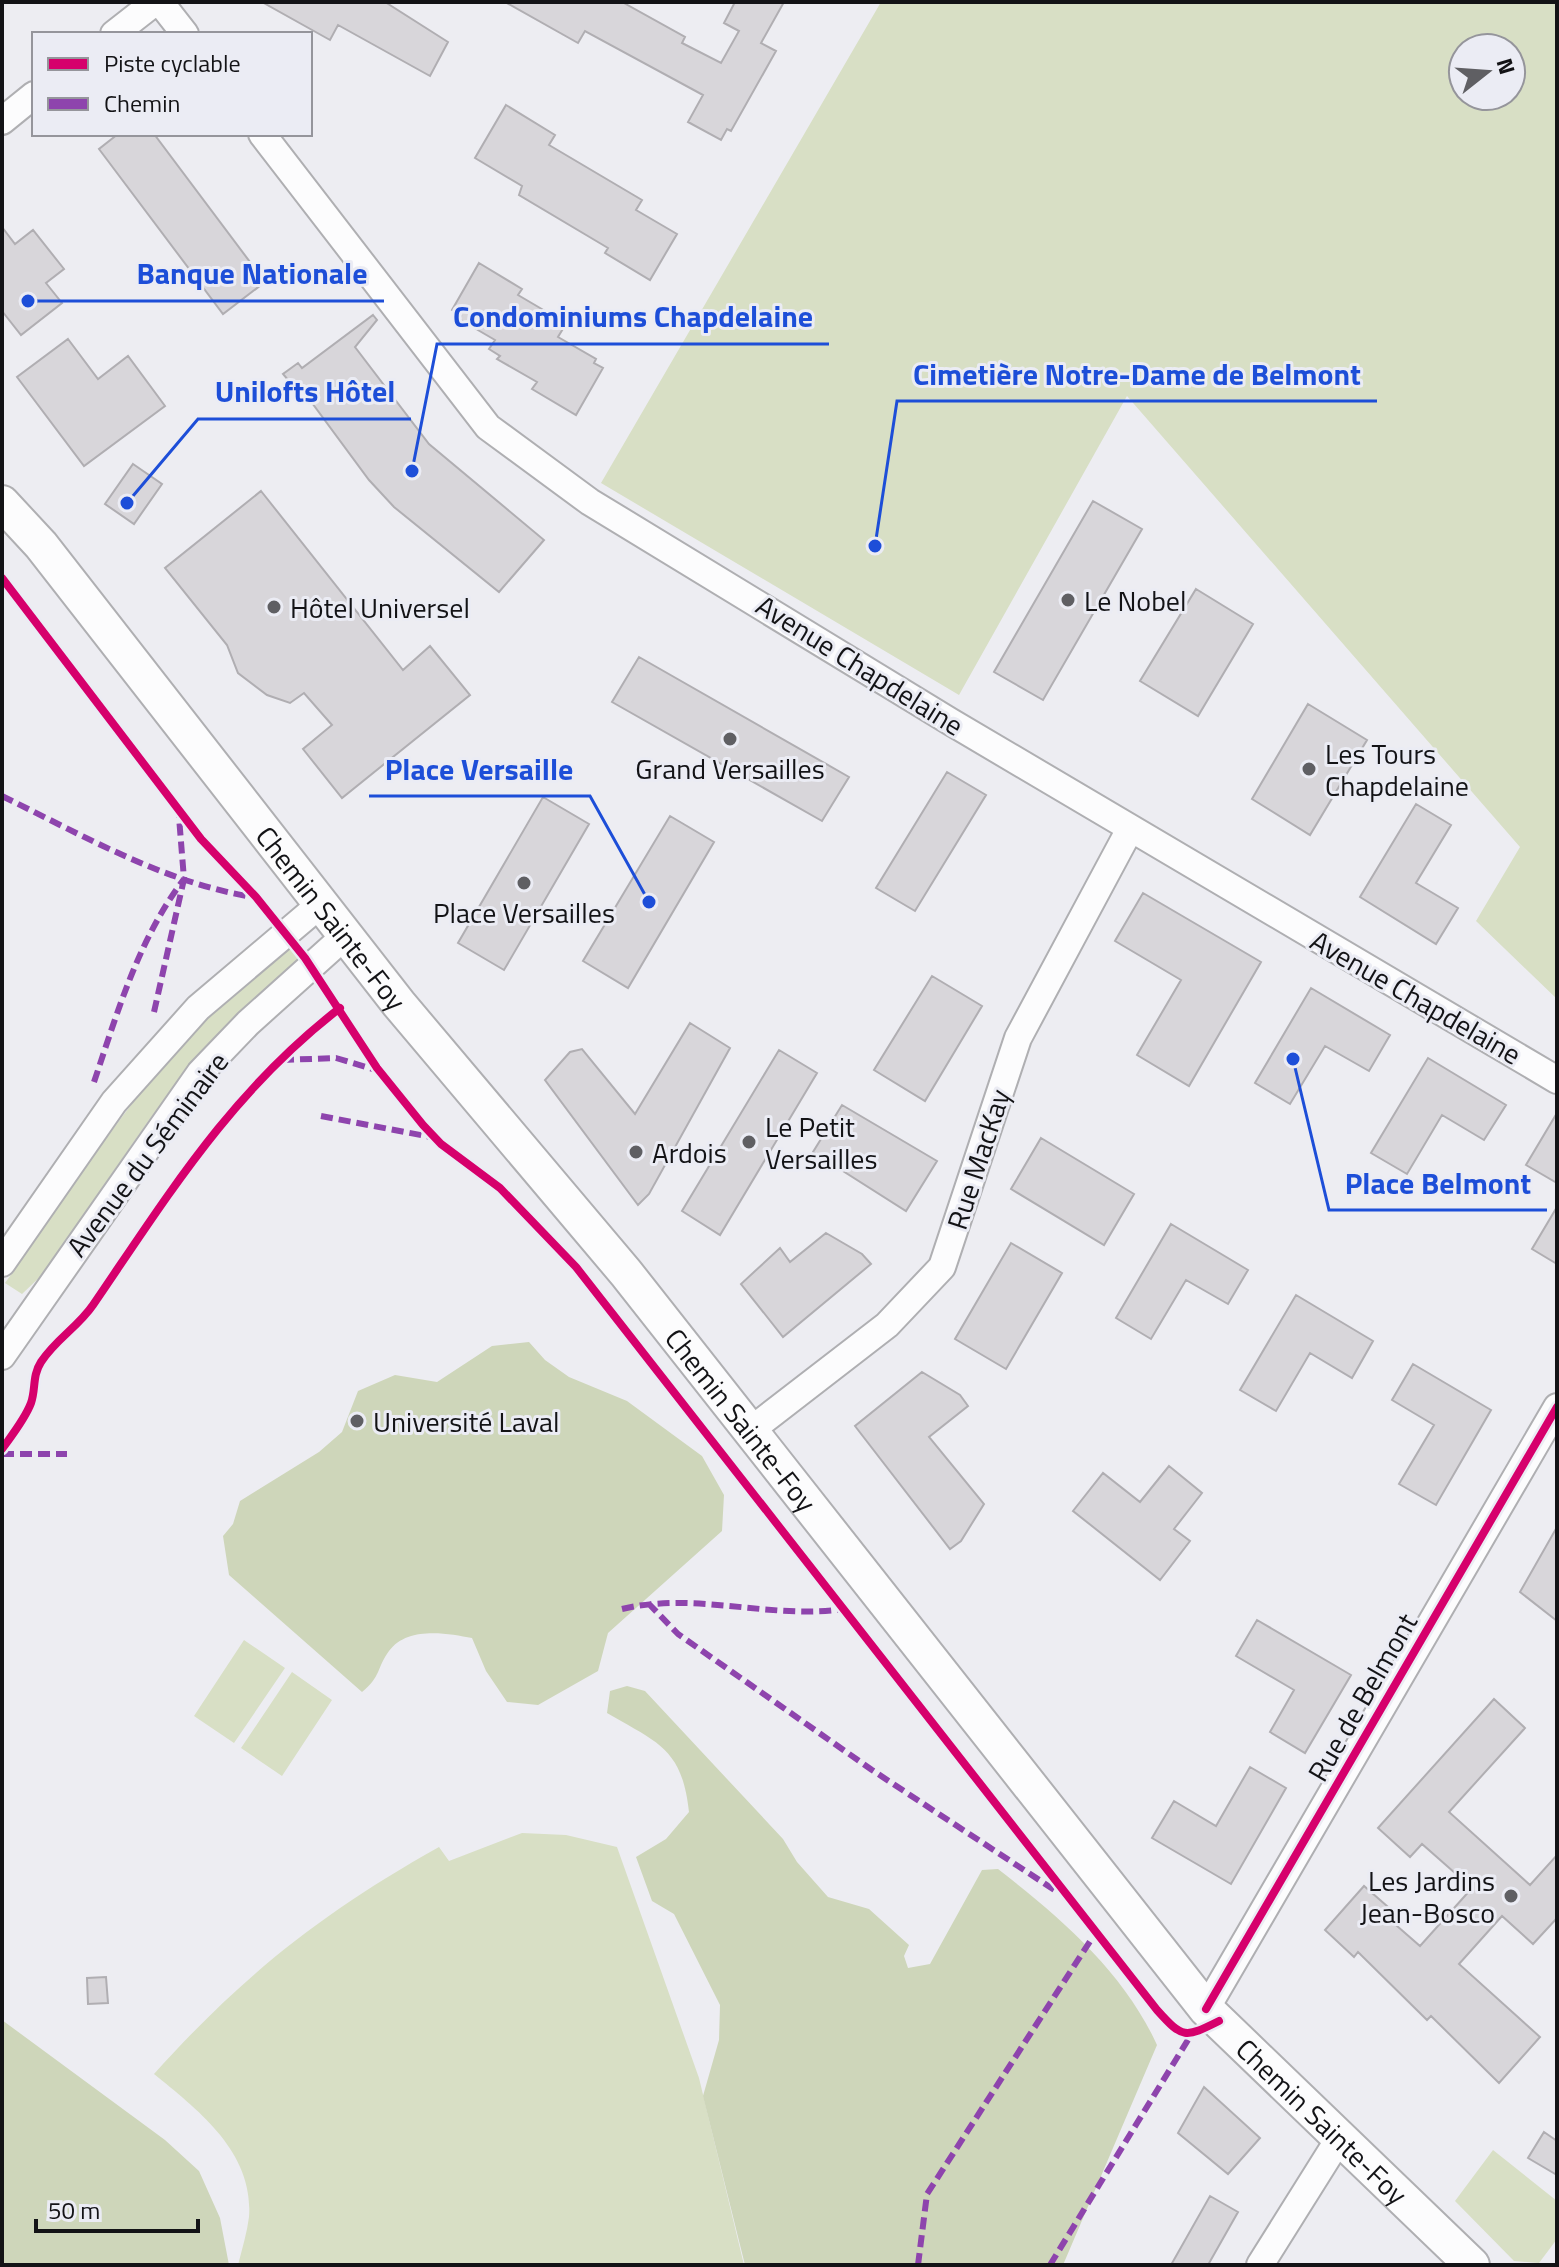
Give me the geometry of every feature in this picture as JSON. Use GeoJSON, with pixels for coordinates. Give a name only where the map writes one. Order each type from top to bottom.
{"type":"FeatureCollection","features":[{"type":"Feature","properties":{"kind":"main road","name":"Chemin Sainte-Foy"},"geometry":{"type":"LineString","coordinates":[[2,480],[41,545]]}},
{"type":"Feature","properties":{"kind":"main road","name":"Chemin Sainte-Foy"},"geometry":{"type":"LineString","coordinates":[[2,503],[41,545],[399,1004],[618,1263],[1206,2009],[1472,2265]]}},
{"type":"Feature","properties":{"kind":"street"},"geometry":{"type":"LineString","coordinates":[[117,32],[158,2],[183,32]]}},
{"type":"Feature","properties":{"kind":"street"},"geometry":{"type":"LineString","coordinates":[[2,121],[32,97]]}},
{"type":"Feature","properties":{"kind":"street","name":"Avenue Chapdelaine"},"geometry":{"type":"LineString","coordinates":[[264,136],[488,427],[590,502],[1130,829],[1557,1080]]}},
{"type":"Feature","properties":{"kind":"street","name":"Rue MacKay"},"geometry":{"type":"LineString","coordinates":[[751,1430],[887,1325],[942,1267],[1018,1038],[1130,829]]}},
{"type":"Feature","properties":{"kind":"street","name":"Avenue du Séminaire"},"geometry":{"type":"LineString","coordinates":[[2,1263],[114,1102],[187,1020],[322,903]]}},
{"type":"Feature","properties":{"kind":"street","name":"Avenue du Séminaire"},"geometry":{"type":"LineString","coordinates":[[2,1356],[200,1073],[248,1023],[346,935]]}},
{"type":"Feature","properties":{"kind":"street","name":"Rue de Belmont"},"geometry":{"type":"LineString","coordinates":[[1206,2009],[1557,1407]]}},
{"type":"Feature","properties":{"kind":"street"},"geometry":{"type":"LineString","coordinates":[[1260,2265],[1339,2139]]}},
{"type":"Feature","properties":{"kind":"green space"},"geometry":{"type":"Polygon","coordinates":[[[881,2],[1557,2],[1557,999],[1476,921],[1520,847],[1127,396],[959,695],[601,483],[881,2]]]}},
{"type":"Feature","properties":{"kind":"green space"},"geometry":{"type":"Polygon","coordinates":[[[290,947],[300,959],[189,1070],[149,1120],[41,1276],[22,1294],[5,1283],[109,1135],[176,1050],[216,1009],[290,947]]]}},
{"type":"Feature","properties":{"kind":"green space"},"geometry":{"type":"Polygon","coordinates":[[[529,1342],[545,1360],[569,1377],[627,1401],[702,1456],[724,1495],[722,1531],[608,1633],[598,1671],[538,1705],[507,1702],[486,1671],[472,1638],[439,1633],[417,1635],[397,1643],[385,1657],[373,1682],[362,1692],[229,1575],[223,1536],[233,1524],[240,1501],[319,1452],[342,1432],[358,1391],[395,1375],[437,1382],[492,1346],[529,1342]]]}},
{"type":"Feature","properties":{"kind":"green space"},"geometry":{"type":"Polygon","coordinates":[[[244,1640],[285,1668],[234,1743],[194,1716],[244,1640]]]}},
{"type":"Feature","properties":{"kind":"green space"},"geometry":{"type":"Polygon","coordinates":[[[292,1672],[332,1700],[282,1776],[241,1748],[292,1672]]]}},
{"type":"Feature","properties":{"kind":"green space"},"geometry":{"type":"Polygon","coordinates":[[[627,1686],[645,1691],[783,1839],[797,1862],[828,1897],[869,1909],[909,1945],[904,1956],[908,1968],[930,1964],[982,1870],[998,1869],[1067,1927],[1109,1970],[1143,2018],[1157,2045],[1063,2265],[745,2265],[703,2096],[719,2040],[720,2005],[674,1914],[652,1901],[636,1857],[666,1839],[689,1812],[686,1791],[673,1760],[664,1750],[607,1713],[610,1691],[627,1686]]]}},
{"type":"Feature","properties":{"kind":"green space"},"geometry":{"type":"Polygon","coordinates":[[[522,1833],[566,1835],[617,1847],[699,2078],[744,2265],[238,2265],[249,2217],[248,2194],[242,2172],[233,2153],[205,2118],[154,2074],[253,1976],[321,1921],[358,1896],[439,1847],[449,1861],[522,1833]]]}},
{"type":"Feature","properties":{"kind":"green space"},"geometry":{"type":"Polygon","coordinates":[[[2,2020],[165,2140],[199,2171],[220,2218],[229,2265],[2,2265],[2,2020]]]}},
{"type":"Feature","properties":{"kind":"green space"},"geometry":{"type":"Polygon","coordinates":[[[1493,2150],[1557,2201],[1557,2239],[1539,2263],[1514,2261],[1455,2201],[1493,2150]]]}},
{"type":"Feature","properties":{"kind":"building"},"geometry":{"type":"Polygon","coordinates":[[[262,2],[385,2],[448,42],[430,76],[338,25],[330,40],[262,2]]]}},
{"type":"Feature","properties":{"kind":"building"},"geometry":{"type":"Polygon","coordinates":[[[505,2],[622,2],[685,37],[682,43],[721,63],[739,31],[724,23],[735,2],[784,2],[761,43],[776,51],[731,131],[727,129],[721,140],[688,122],[703,95],[585,31],[578,43],[505,2]]]}},
{"type":"Feature","properties":{"kind":"building"},"geometry":{"type":"Polygon","coordinates":[[[506,105],[555,135],[549,145],[642,200],[636,210],[677,234],[650,280],[605,253],[608,248],[519,195],[522,186],[475,158],[506,105]]]}},
{"type":"Feature","properties":{"kind":"building"},"geometry":{"type":"Polygon","coordinates":[[[115,136],[156,136],[265,282],[223,314],[99,149],[115,136]]]}},
{"type":"Feature","properties":{"kind":"building"},"geometry":{"type":"Polygon","coordinates":[[[2,227],[15,244],[33,230],[64,269],[46,283],[62,303],[21,335],[2,311],[2,227]]]}},
{"type":"Feature","properties":{"kind":"building"},"geometry":{"type":"Polygon","coordinates":[[[479,263],[522,289],[518,295],[557,318],[555,321],[564,327],[558,337],[596,359],[594,363],[603,368],[576,415],[532,389],[537,382],[497,359],[500,356],[489,349],[495,340],[459,319],[461,316],[452,310],[479,263]]]}},
{"type":"Feature","properties":{"kind":"building"},"geometry":{"type":"Polygon","coordinates":[[[373,315],[377,320],[355,347],[429,444],[544,540],[499,592],[394,507],[369,480],[298,384],[293,386],[283,374],[298,363],[302,368],[373,315]]]}},
{"type":"Feature","properties":{"kind":"building"},"geometry":{"type":"Polygon","coordinates":[[[68,339],[98,379],[128,356],[165,406],[84,466],[17,377],[68,339]]]}},
{"type":"Feature","properties":{"kind":"building"},"geometry":{"type":"Polygon","coordinates":[[[133,464],[162,484],[134,524],[105,504],[133,464]]]}},
{"type":"Feature","properties":{"kind":"building","name":"Hôtel Universel"},"geometry":{"type":"Polygon","coordinates":[[[261,491],[403,670],[430,646],[470,695],[342,798],[303,749],[332,725],[304,693],[290,703],[267,695],[238,673],[227,645],[165,568],[261,491]]]}},
{"type":"Feature","properties":{"kind":"building","name":"Le Nobel"},"geometry":{"type":"Polygon","coordinates":[[[1093,501],[1142,529],[1043,700],[994,672],[1093,501]]]}},
{"type":"Feature","properties":{"kind":"building"},"geometry":{"type":"Polygon","coordinates":[[[1196,589],[1253,624],[1198,716],[1140,681],[1196,589]]]}},
{"type":"Feature","properties":{"kind":"building","name":"Grand Versailles"},"geometry":{"type":"Polygon","coordinates":[[[639,657],[849,777],[822,821],[612,702],[639,657]]]}},
{"type":"Feature","properties":{"kind":"building","name":"Les Tours Chapdelaine"},"geometry":{"type":"Polygon","coordinates":[[[1308,704],[1367,740],[1310,835],[1252,799],[1308,704]]]}},
{"type":"Feature","properties":{"kind":"building"},"geometry":{"type":"Polygon","coordinates":[[[947,772],[986,795],[915,911],[876,888],[947,772]]]}},
{"type":"Feature","properties":{"kind":"building","name":"Place Versailles"},"geometry":{"type":"Polygon","coordinates":[[[543,797],[589,824],[504,970],[458,943],[543,797]]]}},
{"type":"Feature","properties":{"kind":"building"},"geometry":{"type":"Polygon","coordinates":[[[1416,804],[1451,825],[1416,883],[1458,908],[1436,944],[1360,897],[1416,804]]]}},
{"type":"Feature","properties":{"kind":"building"},"geometry":{"type":"Polygon","coordinates":[[[670,816],[714,842],[628,988],[583,961],[670,816]]]}},
{"type":"Feature","properties":{"kind":"building"},"geometry":{"type":"Polygon","coordinates":[[[1143,893],[1261,962],[1189,1086],[1137,1055],[1181,980],[1115,941],[1143,893]]]}},
{"type":"Feature","properties":{"kind":"building"},"geometry":{"type":"Polygon","coordinates":[[[932,976],[982,1006],[925,1101],[874,1070],[932,976]]]}},
{"type":"Feature","properties":{"kind":"building"},"geometry":{"type":"Polygon","coordinates":[[[1311,988],[1390,1035],[1369,1071],[1325,1046],[1290,1104],[1255,1083],[1311,988]]]}},
{"type":"Feature","properties":{"kind":"building","name":"Ardois"},"geometry":{"type":"Polygon","coordinates":[[[690,1023],[730,1048],[649,1194],[638,1205],[545,1080],[570,1052],[582,1049],[635,1114],[690,1023]]]}},
{"type":"Feature","properties":{"kind":"building","name":"Le Petit Versailles"},"geometry":{"type":"Polygon","coordinates":[[[779,1050],[817,1073],[720,1235],[682,1211],[779,1050]]]}},
{"type":"Feature","properties":{"kind":"building"},"geometry":{"type":"Polygon","coordinates":[[[1428,1058],[1506,1105],[1484,1140],[1442,1115],[1407,1174],[1371,1153],[1428,1058]]]}},
{"type":"Feature","properties":{"kind":"building"},"geometry":{"type":"Polygon","coordinates":[[[842,1105],[937,1161],[906,1211],[813,1152],[842,1105]]]}},
{"type":"Feature","properties":{"kind":"building"},"geometry":{"type":"Polygon","coordinates":[[[1557,1113],[1557,1183],[1526,1165],[1557,1113]]]}},
{"type":"Feature","properties":{"kind":"building"},"geometry":{"type":"Polygon","coordinates":[[[1041,1138],[1134,1194],[1104,1245],[1011,1189],[1041,1138]]]}},
{"type":"Feature","properties":{"kind":"building"},"geometry":{"type":"Polygon","coordinates":[[[1557,1207],[1557,1264],[1532,1249],[1557,1207]]]}},
{"type":"Feature","properties":{"kind":"building"},"geometry":{"type":"Polygon","coordinates":[[[1171,1224],[1248,1270],[1228,1304],[1186,1280],[1151,1339],[1116,1318],[1171,1224]]]}},
{"type":"Feature","properties":{"kind":"building"},"geometry":{"type":"Polygon","coordinates":[[[826,1233],[862,1254],[871,1264],[783,1337],[741,1284],[780,1248],[790,1262],[826,1233]]]}},
{"type":"Feature","properties":{"kind":"building"},"geometry":{"type":"Polygon","coordinates":[[[1011,1243],[1062,1273],[1006,1369],[955,1339],[1011,1243]]]}},
{"type":"Feature","properties":{"kind":"building"},"geometry":{"type":"Polygon","coordinates":[[[1296,1295],[1373,1341],[1352,1378],[1310,1353],[1276,1411],[1240,1390],[1296,1295]]]}},
{"type":"Feature","properties":{"kind":"building"},"geometry":{"type":"Polygon","coordinates":[[[1413,1364],[1491,1410],[1436,1505],[1399,1484],[1434,1425],[1392,1400],[1413,1364]]]}},
{"type":"Feature","properties":{"kind":"building"},"geometry":{"type":"Polygon","coordinates":[[[922,1372],[960,1395],[968,1406],[929,1437],[984,1504],[961,1541],[950,1549],[855,1426],[922,1372]]]}},
{"type":"Feature","properties":{"kind":"building"},"geometry":{"type":"Polygon","coordinates":[[[1169,1466],[1202,1493],[1174,1529],[1190,1541],[1160,1580],[1073,1511],[1103,1473],[1140,1502],[1169,1466]]]}},
{"type":"Feature","properties":{"kind":"building"},"geometry":{"type":"Polygon","coordinates":[[[1557,1527],[1557,1621],[1520,1592],[1557,1527]]]}},
{"type":"Feature","properties":{"kind":"building"},"geometry":{"type":"Polygon","coordinates":[[[1257,1620],[1351,1675],[1305,1753],[1270,1732],[1294,1690],[1236,1656],[1257,1620]]]}},
{"type":"Feature","properties":{"kind":"building","name":"Les Jardins Jean-Bosco"},"geometry":{"type":"Polygon","coordinates":[[[1494,1699],[1525,1728],[1449,1812],[1530,1885],[1557,1855],[1557,1918],[1533,1944],[1502,1916],[1459,1964],[1540,2037],[1499,2083],[1431,2016],[1427,2020],[1358,1952],[1354,1957],[1325,1930],[1364,1886],[1395,1913],[1389,1919],[1420,1946],[1472,1888],[1422,1844],[1410,1857],[1378,1828],[1494,1699]]]}},
{"type":"Feature","properties":{"kind":"building"},"geometry":{"type":"Polygon","coordinates":[[[1250,1767],[1286,1788],[1231,1884],[1152,1838],[1174,1801],[1216,1826],[1250,1767]]]}},
{"type":"Feature","properties":{"kind":"building"},"geometry":{"type":"Polygon","coordinates":[[[106,1977],[108,2003],[88,2004],[87,1978],[106,1977]]]}},
{"type":"Feature","properties":{"kind":"building"},"geometry":{"type":"Polygon","coordinates":[[[1204,2087],[1260,2138],[1228,2174],[1178,2133],[1204,2087]]]}},
{"type":"Feature","properties":{"kind":"building"},"geometry":{"type":"Polygon","coordinates":[[[1544,2132],[1557,2141],[1557,2175],[1528,2158],[1544,2132]]]}},
{"type":"Feature","properties":{"kind":"building"},"geometry":{"type":"Polygon","coordinates":[[[1210,2196],[1238,2212],[1208,2265],[1171,2265],[1210,2196]]]}},
{"type":"Feature","properties":{"kind":"marked path"},"geometry":{"type":"LineString","coordinates":[[2,796],[156,869],[188,881],[253,897]]}},
{"type":"Feature","properties":{"kind":"marked path"},"geometry":{"type":"LineString","coordinates":[[154,1012],[184,879],[179,817]]}},
{"type":"Feature","properties":{"kind":"marked path"},"geometry":{"type":"LineString","coordinates":[[94,1082],[142,951],[184,879]]}},
{"type":"Feature","properties":{"kind":"marked path"},"geometry":{"type":"LineString","coordinates":[[282,1060],[336,1058],[376,1070]]}},
{"type":"Feature","properties":{"kind":"marked path"},"geometry":{"type":"LineString","coordinates":[[321,1116],[431,1137]]}},
{"type":"Feature","properties":{"kind":"marked path"},"geometry":{"type":"LineString","coordinates":[[2,1454],[67,1454]]}},
{"type":"Feature","properties":{"kind":"marked path"},"geometry":{"type":"LineString","coordinates":[[648,1603],[678,1634],[872,1770],[1059,1893]]}},
{"type":"Feature","properties":{"kind":"marked path"},"geometry":{"type":"LineString","coordinates":[[622,1609],[678,1603],[789,1611],[845,1609]]}},
{"type":"Feature","properties":{"kind":"marked path"},"geometry":{"type":"LineString","coordinates":[[918,2265],[927,2194],[1096,1932]]}},
{"type":"Feature","properties":{"kind":"marked path"},"geometry":{"type":"LineString","coordinates":[[1050,2265],[1191,2035]]}},
{"type":"Feature","properties":{"kind":"cycle path"},"geometry":{"type":"LineString","coordinates":[[2,578],[201,839],[256,897],[305,958],[377,1068],[441,1144],[500,1188],[576,1267],[1157,2010],[1185,2033],[1199,2031],[1219,2021]]}},
{"type":"Feature","properties":{"kind":"cycle path"},"geometry":{"type":"LineString","coordinates":[[2,1449],[28,1409],[41,1362],[93,1305],[204,1146],[266,1074],[340,1008]]}},
{"type":"Feature","properties":{"kind":"cycle path"},"geometry":{"type":"LineString","coordinates":[[1206,2009],[1557,1407]]}},
{"type":"Feature","properties":{"kind":"place","name":"Banque Nationale"},"geometry":{"type":"Point","coordinates":[28,301]}},
{"type":"Feature","properties":{"kind":"place","name":"Condominiums Chapdelaine"},"geometry":{"type":"Point","coordinates":[412,471]}},
{"type":"Feature","properties":{"kind":"place","name":"Unilofts Hôtel"},"geometry":{"type":"Point","coordinates":[127,503]}},
{"type":"Feature","properties":{"kind":"place","name":"Cimetière Notre-Dame de Belmont"},"geometry":{"type":"Point","coordinates":[875,546]}},
{"type":"Feature","properties":{"kind":"place","name":"Le Nobel"},"geometry":{"type":"Point","coordinates":[1068,600]}},
{"type":"Feature","properties":{"kind":"place","name":"Hôtel Universel"},"geometry":{"type":"Point","coordinates":[274,607]}},
{"type":"Feature","properties":{"kind":"place","name":"Grand Versailles"},"geometry":{"type":"Point","coordinates":[730,739]}},
{"type":"Feature","properties":{"kind":"place","name":"Les Tours Chapdelaine"},"geometry":{"type":"Point","coordinates":[1309,769]}},
{"type":"Feature","properties":{"kind":"place","name":"Place Versailles"},"geometry":{"type":"Point","coordinates":[524,883]}},
{"type":"Feature","properties":{"kind":"place","name":"Place Versaille"},"geometry":{"type":"Point","coordinates":[649,902]}},
{"type":"Feature","properties":{"kind":"place","name":"Place Belmont"},"geometry":{"type":"Point","coordinates":[1293,1059]}},
{"type":"Feature","properties":{"kind":"place","name":"Le Petit Versailles"},"geometry":{"type":"Point","coordinates":[749,1142]}},
{"type":"Feature","properties":{"kind":"place","name":"Ardois"},"geometry":{"type":"Point","coordinates":[636,1152]}},
{"type":"Feature","properties":{"kind":"place","name":"Université Laval"},"geometry":{"type":"Point","coordinates":[357,1421]}},
{"type":"Feature","properties":{"kind":"place","name":"Les Jardins Jean-Bosco"},"geometry":{"type":"Point","coordinates":[1511,1896]}}]}
